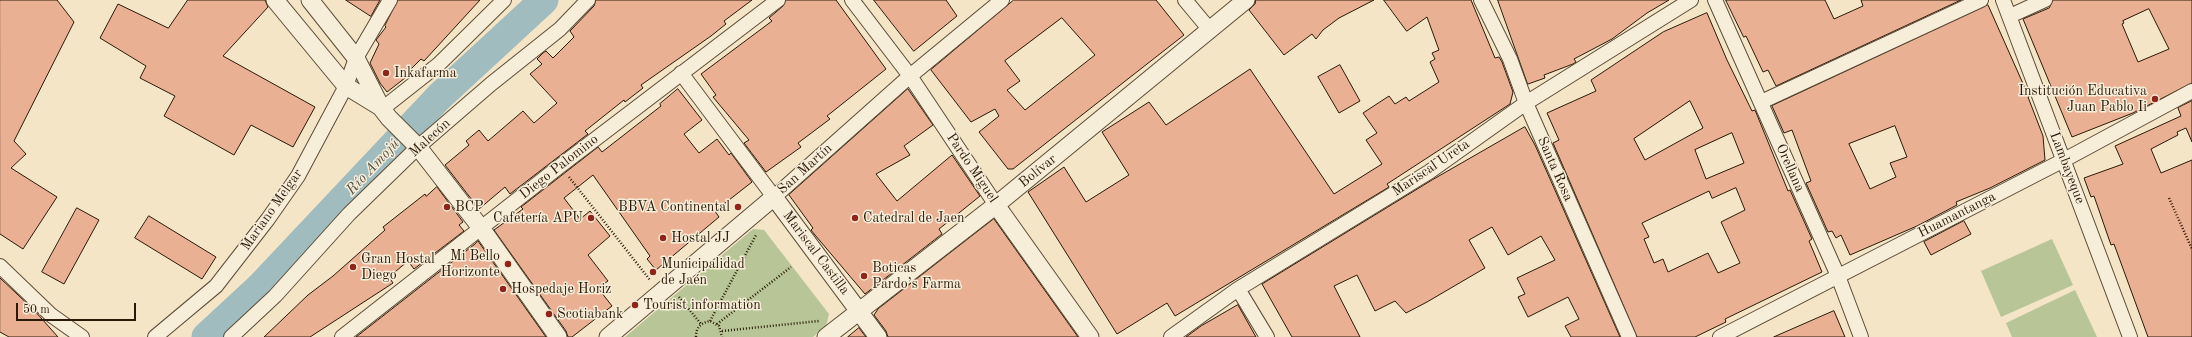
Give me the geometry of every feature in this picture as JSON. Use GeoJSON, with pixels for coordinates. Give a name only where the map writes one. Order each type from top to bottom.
{"type":"FeatureCollection","features":[{"type":"Feature","properties":{"kind":"street"},"geometry":{"type":"LineString","coordinates":[[275,0],[346,86],[386,113],[415,143],[481,228],[558,337]]}},
{"type":"Feature","properties":{"kind":"street"},"geometry":{"type":"LineString","coordinates":[[310,0],[356,58],[386,113]]}},
{"type":"Feature","properties":{"kind":"street","name":"Mariano Melgar"},"geometry":{"type":"LineString","coordinates":[[155,337],[216,286],[268,219],[298,176],[346,86],[356,58],[390,0]]}},
{"type":"Feature","properties":{"kind":"street"},"geometry":{"type":"LineString","coordinates":[[386,113],[439,64],[504,0]]}},
{"type":"Feature","properties":{"kind":"street","name":"Malecón"},"geometry":{"type":"LineString","coordinates":[[231,337],[275,296],[415,143],[560,29],[588,0]]}},
{"type":"Feature","properties":{"kind":"street","name":"Diego Palomino"},"geometry":{"type":"LineString","coordinates":[[342,337],[560,166],[778,0]]}},
{"type":"Feature","properties":{"kind":"street","name":"Pardo Miguel"},"geometry":{"type":"LineString","coordinates":[[852,0],[910,76],[996,204],[1090,337]]}},
{"type":"Feature","properties":{"kind":"street","name":"San Martín"},"geometry":{"type":"LineString","coordinates":[[608,337],[659,292],[774,197],[910,76],[1002,0]]}},
{"type":"Feature","properties":{"kind":"street"},"geometry":{"type":"LineString","coordinates":[[1185,0],[1210,30]]}},
{"type":"Feature","properties":{"kind":"street","name":"Bolívar"},"geometry":{"type":"LineString","coordinates":[[826,337],[858,310],[996,204],[1246,0]]}},
{"type":"Feature","properties":{"kind":"street","name":"Santa Rosa"},"geometry":{"type":"LineString","coordinates":[[1481,0],[1510,59],[1526,103],[1629,337]]}},
{"type":"Feature","properties":{"kind":"street","name":"Mariscal Ureta"},"geometry":{"type":"LineString","coordinates":[[1170,337],[1238,289],[1429,172],[1526,103],[1691,0]]}},
{"type":"Feature","properties":{"kind":"street","name":"Orellana"},"geometry":{"type":"LineString","coordinates":[[1715,0],[1838,276],[1861,337]]}},
{"type":"Feature","properties":{"kind":"street"},"geometry":{"type":"LineString","coordinates":[[1761,102],[1981,0]]}},
{"type":"Feature","properties":{"kind":"street","name":"Lambayeque"},"geometry":{"type":"LineString","coordinates":[[2003,0],[2130,337]]}},
{"type":"Feature","properties":{"kind":"street"},"geometry":{"type":"LineString","coordinates":[[2010,16],[2045,0]]}},
{"type":"Feature","properties":{"kind":"street","name":"Mariscal Castilla"},"geometry":{"type":"LineString","coordinates":[[681,73],[878,337]]}},
{"type":"Feature","properties":{"kind":"street","name":"Huamantanga"},"geometry":{"type":"LineString","coordinates":[[1720,337],[2064,160],[2192,91]]}},
{"type":"Feature","properties":{"kind":"street"},"geometry":{"type":"LineString","coordinates":[[0,266],[51,315],[82,337]]}},
{"type":"Feature","properties":{"kind":"street"},"geometry":{"type":"LineString","coordinates":[[1238,289],[1267,337]]}},
{"type":"Feature","properties":{"kind":"path"},"geometry":{"type":"LineString","coordinates":[[560,166],[659,292]]}},
{"type":"Feature","properties":{"kind":"path"},"geometry":{"type":"LineString","coordinates":[[2169,198],[2192,249]]}},
{"type":"Feature","properties":{"kind":"path"},"geometry":{"type":"LineString","coordinates":[[710,321],[758,230]]}},
{"type":"Feature","properties":{"kind":"path"},"geometry":{"type":"LineString","coordinates":[[717,324],[791,267]]}},
{"type":"Feature","properties":{"kind":"path"},"geometry":{"type":"LineString","coordinates":[[676,294],[701,324]]}},
{"type":"Feature","properties":{"kind":"path"},"geometry":{"type":"LineString","coordinates":[[696,337],[698,328],[701,324],[710,321],[717,324],[722,331],[722,337]]}},
{"type":"Feature","properties":{"kind":"path"},"geometry":{"type":"LineString","coordinates":[[722,331],[820,321]]}},
{"type":"Feature","properties":{"kind":"green space"},"geometry":{"type":"Polygon","coordinates":[[[753,229],[764,230],[829,314],[826,326],[813,337],[625,337],[753,229]]]}},
{"type":"Feature","properties":{"kind":"green space"},"geometry":{"type":"Polygon","coordinates":[[[2052,239],[2073,285],[2001,317],[1981,271],[2052,239]]]}},
{"type":"Feature","properties":{"kind":"green space"},"geometry":{"type":"Polygon","coordinates":[[[2075,290],[2097,337],[2012,337],[2006,323],[2075,290]]]}},
{"type":"Feature","properties":{"kind":"building"},"geometry":{"type":"Polygon","coordinates":[[[0,0],[57,0],[74,22],[14,141],[26,154],[11,168],[57,197],[23,249],[0,234],[0,0]]]}},
{"type":"Feature","properties":{"kind":"building"},"geometry":{"type":"Polygon","coordinates":[[[188,0],[265,0],[268,7],[223,56],[315,107],[293,147],[251,125],[234,155],[164,116],[175,96],[140,78],[146,66],[100,38],[118,4],[168,28],[188,0]]]}},
{"type":"Feature","properties":{"kind":"building"},"geometry":{"type":"Polygon","coordinates":[[[346,0],[380,0],[371,16],[346,0]]]}},
{"type":"Feature","properties":{"kind":"building"},"geometry":{"type":"Polygon","coordinates":[[[398,0],[480,0],[424,61],[421,59],[404,76],[405,78],[387,92],[380,83],[370,63],[379,44],[376,40],[386,27],[385,26],[398,0]]]}},
{"type":"Feature","properties":{"kind":"building"},"geometry":{"type":"Polygon","coordinates":[[[596,0],[752,0],[724,21],[726,24],[711,36],[641,85],[643,88],[625,102],[624,100],[585,131],[588,134],[510,194],[505,187],[479,209],[445,165],[469,145],[466,141],[479,130],[488,141],[523,111],[534,123],[557,103],[530,74],[542,64],[537,59],[543,53],[546,51],[553,58],[574,37],[570,31],[594,6],[596,0]]]}},
{"type":"Feature","properties":{"kind":"building"},"geometry":{"type":"Polygon","coordinates":[[[786,0],[836,0],[886,69],[827,116],[830,119],[798,143],[801,147],[766,172],[744,143],[749,140],[713,97],[716,95],[701,74],[772,21],[769,18],[783,6],[786,0]]]}},
{"type":"Feature","properties":{"kind":"building"},"geometry":{"type":"Polygon","coordinates":[[[874,0],[946,0],[957,16],[914,51],[874,0]]]}},
{"type":"Feature","properties":{"kind":"building"},"geometry":{"type":"Polygon","coordinates":[[[1014,0],[1156,0],[1184,35],[1013,169],[1008,169],[979,132],[999,116],[995,109],[971,122],[931,70],[1014,0]],[[1062,18],[1005,61],[1020,81],[1007,90],[1025,110],[1095,55],[1062,18]]]}},
{"type":"Feature","properties":{"kind":"building"},"geometry":{"type":"Polygon","coordinates":[[[1256,0],[1374,0],[1339,18],[1323,30],[1316,39],[1312,34],[1284,55],[1249,10],[1255,4],[1256,0]]]}},
{"type":"Feature","properties":{"kind":"building"},"geometry":{"type":"Polygon","coordinates":[[[1384,0],[1471,0],[1495,58],[1499,57],[1502,62],[1513,92],[1510,104],[1387,184],[1389,187],[1175,316],[1167,303],[1117,334],[1028,192],[1064,167],[1086,202],[1129,175],[1102,132],[1149,102],[1166,125],[1250,69],[1334,194],[1382,164],[1366,140],[1377,133],[1363,113],[1389,96],[1395,104],[1406,97],[1409,101],[1439,82],[1430,62],[1435,59],[1432,53],[1439,50],[1427,17],[1407,31],[1384,0]]]}},
{"type":"Feature","properties":{"kind":"building"},"geometry":{"type":"Polygon","coordinates":[[[1498,0],[1669,0],[1647,13],[1612,39],[1574,59],[1576,62],[1573,64],[1544,75],[1545,78],[1528,84],[1498,0]]]}},
{"type":"Feature","properties":{"kind":"building"},"geometry":{"type":"Polygon","coordinates":[[[1726,0],[1825,0],[1834,19],[1863,6],[1861,0],[1961,0],[1776,86],[1768,70],[1763,72],[1746,36],[1744,37],[1726,0]]]}},
{"type":"Feature","properties":{"kind":"building"},"geometry":{"type":"Polygon","coordinates":[[[2053,0],[2192,0],[2192,83],[2133,113],[2072,137],[2023,19],[2049,8],[2053,0]],[[2149,9],[2123,21],[2124,23],[2122,24],[2138,62],[2169,49],[2149,9]]]}},
{"type":"Feature","properties":{"kind":"building"},"geometry":{"type":"Polygon","coordinates":[[[1988,5],[2029,97],[2043,136],[2045,160],[1990,188],[1956,202],[1957,205],[1917,226],[1850,255],[1841,235],[1836,238],[1832,231],[1828,232],[1806,183],[1811,181],[1792,130],[1784,133],[1772,106],[1988,5]],[[1895,126],[1849,144],[1870,189],[1896,177],[1890,163],[1907,157],[1895,126]]]}},
{"type":"Feature","properties":{"kind":"building"},"geometry":{"type":"Polygon","coordinates":[[[1707,13],[1727,60],[1752,111],[1755,110],[1788,191],[1790,190],[1812,239],[1809,241],[1822,272],[1725,319],[1726,322],[1695,337],[1637,337],[1553,143],[1559,140],[1547,113],[1596,91],[1591,80],[1663,32],[1707,13]],[[1690,101],[1634,139],[1645,160],[1703,128],[1690,101]],[[1732,133],[1695,150],[1706,179],[1744,163],[1732,133]],[[1736,188],[1712,198],[1709,191],[1642,223],[1649,237],[1644,239],[1654,263],[1663,259],[1668,272],[1708,253],[1718,273],[1740,263],[1721,222],[1745,210],[1736,188]]]}},
{"type":"Feature","properties":{"kind":"building"},"geometry":{"type":"Polygon","coordinates":[[[1340,65],[1360,101],[1339,113],[1318,77],[1340,65]]]}},
{"type":"Feature","properties":{"kind":"building"},"geometry":{"type":"Polygon","coordinates":[[[678,89],[702,120],[684,134],[699,153],[717,139],[729,155],[731,153],[752,182],[715,211],[719,217],[656,270],[647,259],[650,256],[593,175],[564,198],[580,219],[590,211],[610,236],[588,255],[608,281],[598,288],[612,306],[572,337],[568,337],[566,331],[494,230],[523,209],[521,207],[598,147],[602,152],[661,106],[660,104],[678,89]]]}},
{"type":"Feature","properties":{"kind":"building"},"geometry":{"type":"Polygon","coordinates":[[[908,89],[933,125],[904,146],[910,155],[876,174],[897,201],[952,155],[980,196],[939,229],[942,234],[865,294],[811,230],[813,228],[789,195],[908,89]]]}},
{"type":"Feature","properties":{"kind":"building"},"geometry":{"type":"Polygon","coordinates":[[[2192,101],[2192,142],[2186,128],[2177,132],[2178,135],[2151,149],[2161,173],[2192,160],[2192,337],[2148,337],[2114,244],[2111,245],[2094,196],[2091,197],[2084,178],[2123,164],[2115,146],[2181,116],[2178,108],[2192,101]]]}},
{"type":"Feature","properties":{"kind":"building"},"geometry":{"type":"Polygon","coordinates":[[[1525,127],[1535,145],[1620,337],[1571,337],[1565,326],[1579,319],[1568,297],[1528,317],[1518,297],[1525,294],[1517,278],[1555,260],[1541,236],[1508,255],[1492,227],[1469,240],[1485,268],[1427,302],[1406,313],[1395,301],[1375,311],[1357,275],[1334,286],[1360,337],[1292,337],[1262,284],[1432,180],[1525,127]]]}},
{"type":"Feature","properties":{"kind":"building"},"geometry":{"type":"Polygon","coordinates":[[[437,187],[463,222],[459,225],[464,231],[414,269],[408,261],[389,277],[393,283],[310,337],[264,337],[308,295],[333,276],[385,230],[383,227],[425,194],[426,196],[437,187]]]}},
{"type":"Feature","properties":{"kind":"building"},"geometry":{"type":"Polygon","coordinates":[[[77,208],[99,220],[64,284],[42,272],[77,208]]]}},
{"type":"Feature","properties":{"kind":"building"},"geometry":{"type":"Polygon","coordinates":[[[149,216],[216,257],[202,279],[135,238],[149,216]]]}},
{"type":"Feature","properties":{"kind":"building"},"geometry":{"type":"Polygon","coordinates":[[[994,219],[1078,337],[888,337],[886,331],[874,315],[878,309],[994,219]]]}},
{"type":"Feature","properties":{"kind":"building"},"geometry":{"type":"Polygon","coordinates":[[[1964,221],[1971,234],[1931,255],[1924,242],[1964,221]]]}},
{"type":"Feature","properties":{"kind":"building"},"geometry":{"type":"Polygon","coordinates":[[[478,241],[546,337],[356,337],[475,244],[478,241]]]}},
{"type":"Feature","properties":{"kind":"building"},"geometry":{"type":"Polygon","coordinates":[[[0,278],[34,310],[58,337],[9,337],[0,332],[0,278]]]}},
{"type":"Feature","properties":{"kind":"building"},"geometry":{"type":"Polygon","coordinates":[[[1238,305],[1256,337],[1186,337],[1201,326],[1238,305]]]}},
{"type":"Feature","properties":{"kind":"building"},"geometry":{"type":"Polygon","coordinates":[[[1834,311],[1845,337],[1774,337],[1834,311]]]}},
{"type":"Feature","properties":{"kind":"building"},"geometry":{"type":"Polygon","coordinates":[[[859,328],[866,337],[848,337],[859,328]]]}},
{"type":"Feature","properties":{"kind":"waterway","name":"Río Amojú"},"geometry":{"type":"LineString","coordinates":[[206,337],[260,287],[440,96],[544,0]]}},
{"type":"Feature","properties":{"kind":"place","name":"Inkafarma"},"geometry":{"type":"Point","coordinates":[386,73]}},
{"type":"Feature","properties":{"kind":"place","name":"Institución Educativa Juan Pablo Ii"},"geometry":{"type":"Point","coordinates":[2155,99]}},
{"type":"Feature","properties":{"kind":"place","name":"BCP"},"geometry":{"type":"Point","coordinates":[447,207]}},
{"type":"Feature","properties":{"kind":"place","name":"BBVA Continental"},"geometry":{"type":"Point","coordinates":[738,207]}},
{"type":"Feature","properties":{"kind":"place","name":"Cafetería APU"},"geometry":{"type":"Point","coordinates":[591,218]}},
{"type":"Feature","properties":{"kind":"place","name":"Catedral de Jaen"},"geometry":{"type":"Point","coordinates":[855,218]}},
{"type":"Feature","properties":{"kind":"place","name":"Hostal JJ"},"geometry":{"type":"Point","coordinates":[663,238]}},
{"type":"Feature","properties":{"kind":"place","name":"Mi Bello Horizonte"},"geometry":{"type":"Point","coordinates":[508,264]}},
{"type":"Feature","properties":{"kind":"place","name":"Gran Hostal Diego"},"geometry":{"type":"Point","coordinates":[353,267]}},
{"type":"Feature","properties":{"kind":"place","name":"Municipalidad de Jaén"},"geometry":{"type":"Point","coordinates":[653,272]}},
{"type":"Feature","properties":{"kind":"place","name":"Boticas Pardo’s Farma"},"geometry":{"type":"Point","coordinates":[864,276]}},
{"type":"Feature","properties":{"kind":"place","name":"Hospedaje Horiz"},"geometry":{"type":"Point","coordinates":[503,289]}},
{"type":"Feature","properties":{"kind":"place","name":"Tourist information"},"geometry":{"type":"Point","coordinates":[635,305]}},
{"type":"Feature","properties":{"kind":"place","name":"Scotiabank"},"geometry":{"type":"Point","coordinates":[549,314]}}]}
